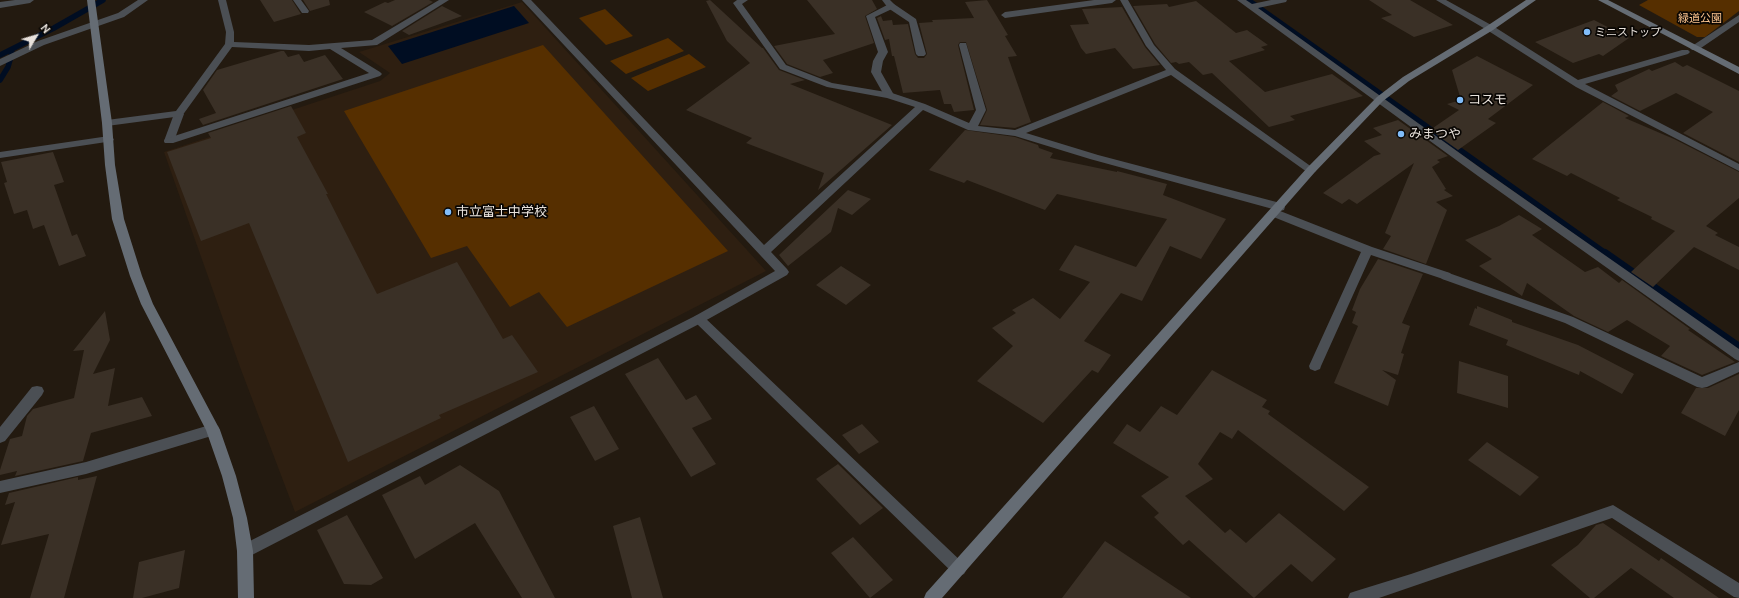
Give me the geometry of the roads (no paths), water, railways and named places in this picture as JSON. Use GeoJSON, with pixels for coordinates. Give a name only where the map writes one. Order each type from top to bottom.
{"type":"FeatureCollection","features":[{"type":"Feature","properties":{"kind":"street"},"geometry":{"type":"LineString","coordinates":[[0,5],[30,0]]}},
{"type":"Feature","properties":{"kind":"street"},"geometry":{"type":"LineString","coordinates":[[91,0],[93,26],[109,139],[110,165],[118,219],[136,276],[147,304],[213,430],[229,476],[240,518],[245,551],[246,598]]}},
{"type":"Feature","properties":{"kind":"street"},"geometry":{"type":"LineString","coordinates":[[0,63],[41,43],[122,15],[144,0]]}},
{"type":"Feature","properties":{"kind":"street"},"geometry":{"type":"LineString","coordinates":[[222,0],[230,32],[229,44],[179,114],[169,141],[377,74],[333,47]]}},
{"type":"Feature","properties":{"kind":"street"},"geometry":{"type":"LineString","coordinates":[[297,0],[305,11]]}},
{"type":"Feature","properties":{"kind":"street"},"geometry":{"type":"LineString","coordinates":[[229,44],[309,48],[374,43],[445,0]]}},
{"type":"Feature","properties":{"kind":"street"},"geometry":{"type":"LineString","coordinates":[[245,551],[699,319],[783,272],[765,251],[526,0]]}},
{"type":"Feature","properties":{"kind":"street"},"geometry":{"type":"LineString","coordinates":[[744,0],[737,3],[783,67],[830,85],[889,95],[922,106],[972,128],[1016,133],[1278,210],[1368,250],[1569,320],[1702,383],[1739,367]]}},
{"type":"Feature","properties":{"kind":"street"},"geometry":{"type":"LineString","coordinates":[[1005,15],[1112,0]]}},
{"type":"Feature","properties":{"kind":"street"},"geometry":{"type":"LineString","coordinates":[[1124,0],[1150,46],[1172,71],[1311,170]]}},
{"type":"Feature","properties":{"kind":"street"},"geometry":{"type":"LineString","coordinates":[[1241,0],[1489,179],[1739,356]]}},
{"type":"Feature","properties":{"kind":"street"},"geometry":{"type":"LineString","coordinates":[[1252,7],[1282,0]]}},
{"type":"Feature","properties":{"kind":"street"},"geometry":{"type":"LineString","coordinates":[[1440,0],[1490,28],[1579,85],[1739,168]]}},
{"type":"Feature","properties":{"kind":"street"},"geometry":{"type":"LineString","coordinates":[[932,598],[1278,210],[1311,170],[1380,99],[1406,78],[1490,28],[1532,0]]}},
{"type":"Feature","properties":{"kind":"street"},"geometry":{"type":"LineString","coordinates":[[1602,0],[1739,71]]}},
{"type":"Feature","properties":{"kind":"street"},"geometry":{"type":"LineString","coordinates":[[889,95],[876,72],[878,61],[883,52],[870,16],[889,3],[913,21],[921,54]]}},
{"type":"Feature","properties":{"kind":"street"},"geometry":{"type":"LineString","coordinates":[[1695,48],[1739,18]]}},
{"type":"Feature","properties":{"kind":"street"},"geometry":{"type":"LineString","coordinates":[[963,45],[981,110],[972,128]]}},
{"type":"Feature","properties":{"kind":"street"},"geometry":{"type":"LineString","coordinates":[[1582,82],[1685,52]]}},
{"type":"Feature","properties":{"kind":"street"},"geometry":{"type":"LineString","coordinates":[[1016,133],[1172,71]]}},
{"type":"Feature","properties":{"kind":"street"},"geometry":{"type":"LineString","coordinates":[[765,251],[922,106]]}},
{"type":"Feature","properties":{"kind":"street"},"geometry":{"type":"LineString","coordinates":[[107,123],[179,114]]}},
{"type":"Feature","properties":{"kind":"street"},"geometry":{"type":"LineString","coordinates":[[0,155],[109,139]]}},
{"type":"Feature","properties":{"kind":"street"},"geometry":{"type":"LineString","coordinates":[[1315,366],[1368,250]]}},
{"type":"Feature","properties":{"kind":"street"},"geometry":{"type":"LineString","coordinates":[[699,319],[959,569]]}},
{"type":"Feature","properties":{"kind":"street"},"geometry":{"type":"LineString","coordinates":[[0,437],[36,391]]}},
{"type":"Feature","properties":{"kind":"street"},"geometry":{"type":"LineString","coordinates":[[0,487],[86,468],[213,430]]}},
{"type":"Feature","properties":{"kind":"street"},"geometry":{"type":"LineString","coordinates":[[1356,598],[1411,581],[1613,511],[1739,592]]}},
{"type":"Feature","properties":{"kind":"water"},"geometry":{"type":"Polygon","coordinates":[[[514,6],[529,23],[402,64],[388,46],[514,6]]]}},
{"type":"Feature","properties":{"kind":"waterway"},"geometry":{"type":"LineString","coordinates":[[0,55],[54,28],[103,0]]}},
{"type":"Feature","properties":{"kind":"waterway"},"geometry":{"type":"LineString","coordinates":[[1248,0],[1607,254]]}},
{"type":"Feature","properties":{"kind":"waterway"},"geometry":{"type":"LineString","coordinates":[[0,80],[8,67],[12,53]]}},
{"type":"Feature","properties":{"kind":"waterway"},"geometry":{"type":"LineString","coordinates":[[1605,253],[1739,347]]}},
{"type":"Feature","properties":{"kind":"place","name":"ミニストップ"},"geometry":{"type":"Point","coordinates":[1587,32]}},
{"type":"Feature","properties":{"kind":"place","name":"コスモ"},"geometry":{"type":"Point","coordinates":[1460,100]}},
{"type":"Feature","properties":{"kind":"place","name":"みまつや"},"geometry":{"type":"Point","coordinates":[1401,134]}},
{"type":"Feature","properties":{"kind":"place","name":"市立富士中学校"},"geometry":{"type":"Point","coordinates":[448,212]}},
{"type":"Feature","properties":{"kind":"park label","name":"緑道公園"},"geometry":{"type":"Point","coordinates":[1700,18]}}]}
